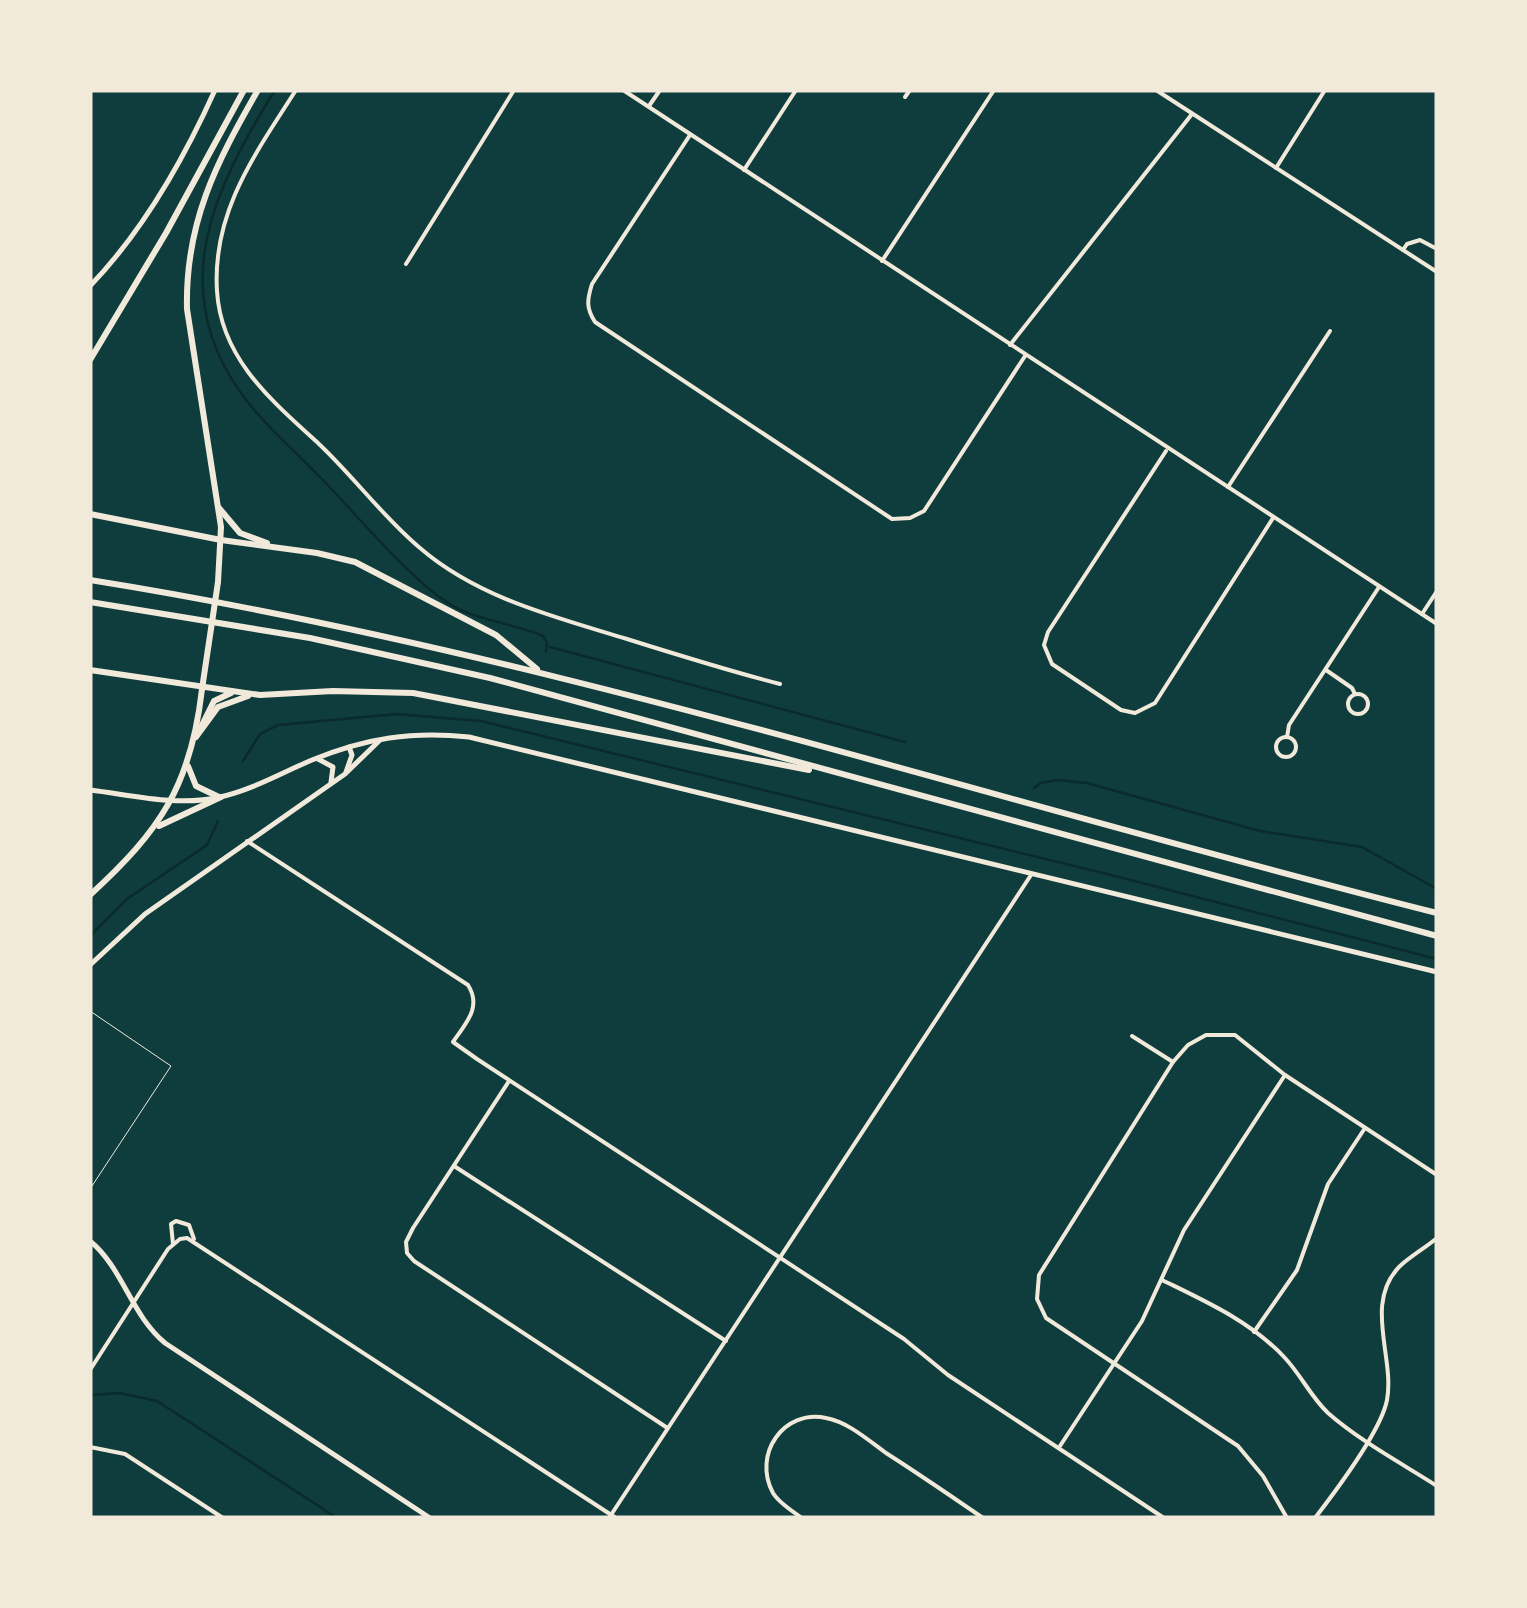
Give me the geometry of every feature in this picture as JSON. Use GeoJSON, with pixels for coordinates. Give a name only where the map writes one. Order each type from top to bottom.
{"type":"FeatureCollection","features":[{"type":"Feature","properties":{"kind":"main road"},"geometry":{"type":"LineString","coordinates":[[90,360],[244,90]]}},
{"type":"Feature","properties":{"kind":"main road"},"geometry":{"type":"LineString","coordinates":[[90,895],[154,830],[172,801],[196,737],[221,540],[187,308],[186,277],[199,206],[258,90]]}},
{"type":"Feature","properties":{"kind":"main road"},"geometry":{"type":"LineString","coordinates":[[219,508],[240,533],[282,548]]}},
{"type":"Feature","properties":{"kind":"main road"},"geometry":{"type":"LineString","coordinates":[[90,514],[355,562],[496,635],[538,670]]}},
{"type":"Feature","properties":{"kind":"main road"},"geometry":{"type":"LineString","coordinates":[[90,580],[318,621],[538,670],[1437,913]]}},
{"type":"Feature","properties":{"kind":"main road"},"geometry":{"type":"LineString","coordinates":[[90,602],[268,630],[408,658],[1437,936]]}},
{"type":"Feature","properties":{"kind":"main road"},"geometry":{"type":"LineString","coordinates":[[90,670],[254,694],[413,693],[850,778]]}},
{"type":"Feature","properties":{"kind":"main road"},"geometry":{"type":"LineString","coordinates":[[196,737],[214,701],[233,692]]}},
{"type":"Feature","properties":{"kind":"main road"},"geometry":{"type":"LineString","coordinates":[[196,737],[218,707],[254,694]]}},
{"type":"Feature","properties":{"kind":"main road"},"geometry":{"type":"LineString","coordinates":[[188,764],[196,786],[220,797]]}},
{"type":"Feature","properties":{"kind":"main road"},"geometry":{"type":"LineString","coordinates":[[154,830],[220,797]]}},
{"type":"Feature","properties":{"kind":"street"},"geometry":{"type":"LineString","coordinates":[[90,286],[134,236],[215,90]]}},
{"type":"Feature","properties":{"kind":"street"},"geometry":{"type":"LineString","coordinates":[[296,90],[231,198],[222,228],[217,290],[221,318],[248,374],[418,546],[440,562],[522,607],[780,684]]}},
{"type":"Feature","properties":{"kind":"street"},"geometry":{"type":"LineString","coordinates":[[406,264],[514,90]]}},
{"type":"Feature","properties":{"kind":"street"},"geometry":{"type":"LineString","coordinates":[[624,90],[1437,624]]}},
{"type":"Feature","properties":{"kind":"street"},"geometry":{"type":"LineString","coordinates":[[649,106],[660,90]]}},
{"type":"Feature","properties":{"kind":"street"},"geometry":{"type":"LineString","coordinates":[[744,170],[796,90]]}},
{"type":"Feature","properties":{"kind":"street"},"geometry":{"type":"LineString","coordinates":[[905,97],[910,90]]}},
{"type":"Feature","properties":{"kind":"street"},"geometry":{"type":"LineString","coordinates":[[882,261],[994,90]]}},
{"type":"Feature","properties":{"kind":"street"},"geometry":{"type":"LineString","coordinates":[[1156,90],[1437,272]]}},
{"type":"Feature","properties":{"kind":"street"},"geometry":{"type":"LineString","coordinates":[[1276,168],[1325,90]]}},
{"type":"Feature","properties":{"kind":"street"},"geometry":{"type":"LineString","coordinates":[[1010,345],[1192,114]]}},
{"type":"Feature","properties":{"kind":"street"},"geometry":{"type":"LineString","coordinates":[[690,135],[592,284],[588,312],[595,322],[892,519],[910,518],[924,511],[1026,355]]}},
{"type":"Feature","properties":{"kind":"street"},"geometry":{"type":"LineString","coordinates":[[1402,250],[1406,244],[1420,240],[1437,249]]}},
{"type":"Feature","properties":{"kind":"street"},"geometry":{"type":"LineString","coordinates":[[1228,486],[1330,331]]}},
{"type":"Feature","properties":{"kind":"street"},"geometry":{"type":"LineString","coordinates":[[1167,450],[1048,632],[1044,645],[1052,664],[1121,710],[1135,713],[1155,704],[1273,518]]}},
{"type":"Feature","properties":{"kind":"street"},"geometry":{"type":"LineString","coordinates":[[1287,737],[1288,725],[1378,587]]}},
{"type":"Feature","properties":{"kind":"street"},"geometry":{"type":"LineString","coordinates":[[1422,614],[1437,590]]}},
{"type":"Feature","properties":{"kind":"street"},"geometry":{"type":"LineString","coordinates":[[1326,670],[1355,694]]}},
{"type":"Feature","properties":{"kind":"street"},"geometry":{"type":"LineString","coordinates":[[1355,694],[1362,694],[1367,700],[1368,706],[1361,714],[1351,712],[1348,706],[1348,700],[1355,694]]}},
{"type":"Feature","properties":{"kind":"street"},"geometry":{"type":"LineString","coordinates":[[90,790],[190,802],[220,797],[314,759],[383,738],[433,733],[486,740],[1437,972]]}},
{"type":"Feature","properties":{"kind":"street"},"geometry":{"type":"LineString","coordinates":[[1287,737],[1295,743],[1296,750],[1292,756],[1282,757],[1277,753],[1276,743],[1287,737]]}},
{"type":"Feature","properties":{"kind":"street"},"geometry":{"type":"LineString","coordinates":[[90,966],[145,914],[345,774],[383,738]]}},
{"type":"Feature","properties":{"kind":"street"},"geometry":{"type":"LineString","coordinates":[[345,774],[352,756],[349,748]]}},
{"type":"Feature","properties":{"kind":"street"},"geometry":{"type":"LineString","coordinates":[[314,759],[334,767],[331,783]]}},
{"type":"Feature","properties":{"kind":"street"},"geometry":{"type":"LineString","coordinates":[[246,841],[468,985],[474,1009],[453,1042],[904,1338],[948,1375],[1164,1518]]}},
{"type":"Feature","properties":{"kind":"street"},"geometry":{"type":"LineString","coordinates":[[90,1370],[173,1244],[180,1239],[194,1240],[612,1517],[1031,874]]}},
{"type":"Feature","properties":{"kind":"street"},"geometry":{"type":"LineString","coordinates":[[1287,1518],[1263,1476],[1238,1446],[1046,1318],[1040,1311],[1036,1288],[1046,1262],[1173,1062],[1198,1039],[1226,1034],[1244,1041],[1285,1075],[1437,1175]]}},
{"type":"Feature","properties":{"kind":"street"},"geometry":{"type":"LineString","coordinates":[[1132,1036],[1173,1062]]}},
{"type":"Feature","properties":{"kind":"street"},"geometry":{"type":"LineString","coordinates":[[1059,1448],[1132,1338],[1193,1216],[1285,1075]]}},
{"type":"Feature","properties":{"kind":"street"},"geometry":{"type":"LineString","coordinates":[[509,1081],[413,1228],[406,1242],[407,1253],[668,1428]]}},
{"type":"Feature","properties":{"kind":"street"},"geometry":{"type":"LineString","coordinates":[[1254,1332],[1296,1270],[1328,1184],[1365,1128]]}},
{"type":"Feature","properties":{"kind":"street"},"geometry":{"type":"LineString","coordinates":[[454,1166],[726,1341]]}},
{"type":"Feature","properties":{"kind":"street"},"geometry":{"type":"LineString","coordinates":[[173,1244],[171,1224],[176,1222],[190,1225],[194,1240]]}},
{"type":"Feature","properties":{"kind":"street"},"geometry":{"type":"LineString","coordinates":[[1314,1518],[1368,1440],[1387,1398],[1382,1322],[1385,1293],[1400,1267],[1437,1238]]}},
{"type":"Feature","properties":{"kind":"street"},"geometry":{"type":"LineString","coordinates":[[90,1241],[110,1263],[145,1323],[164,1343],[430,1518]]}},
{"type":"Feature","properties":{"kind":"street"},"geometry":{"type":"LineString","coordinates":[[1162,1280],[1223,1311],[1254,1332],[1284,1357],[1324,1409],[1437,1486]]}},
{"type":"Feature","properties":{"kind":"street"},"geometry":{"type":"LineString","coordinates":[[802,1518],[774,1495],[766,1470],[774,1440],[792,1420],[805,1416],[837,1420],[983,1518]]}},
{"type":"Feature","properties":{"kind":"street"},"geometry":{"type":"LineString","coordinates":[[90,1447],[125,1454],[223,1518]]}},
{"type":"Feature","properties":{"kind":"lane"},"geometry":{"type":"LineString","coordinates":[[90,1011],[170,1066],[90,1189]]}},
{"type":"Feature","properties":{"kind":"waterway"},"geometry":{"type":"LineString","coordinates":[[275,90],[234,163],[207,238],[203,276],[206,315],[218,354],[259,415],[408,570],[463,611],[543,636],[546,651]]}},
{"type":"Feature","properties":{"kind":"waterway"},"geometry":{"type":"LineString","coordinates":[[550,647],[905,742]]}},
{"type":"Feature","properties":{"kind":"waterway"},"geometry":{"type":"LineString","coordinates":[[243,761],[260,734],[278,725],[397,714],[481,721],[1437,959]]}},
{"type":"Feature","properties":{"kind":"waterway"},"geometry":{"type":"LineString","coordinates":[[1034,788],[1057,780],[1087,783],[1260,831],[1362,847],[1437,889]]}},
{"type":"Feature","properties":{"kind":"waterway"},"geometry":{"type":"LineString","coordinates":[[90,936],[127,899],[207,845],[218,821]]}},
{"type":"Feature","properties":{"kind":"waterway"},"geometry":{"type":"LineString","coordinates":[[91,1395],[120,1393],[157,1401],[337,1518]]}}]}
